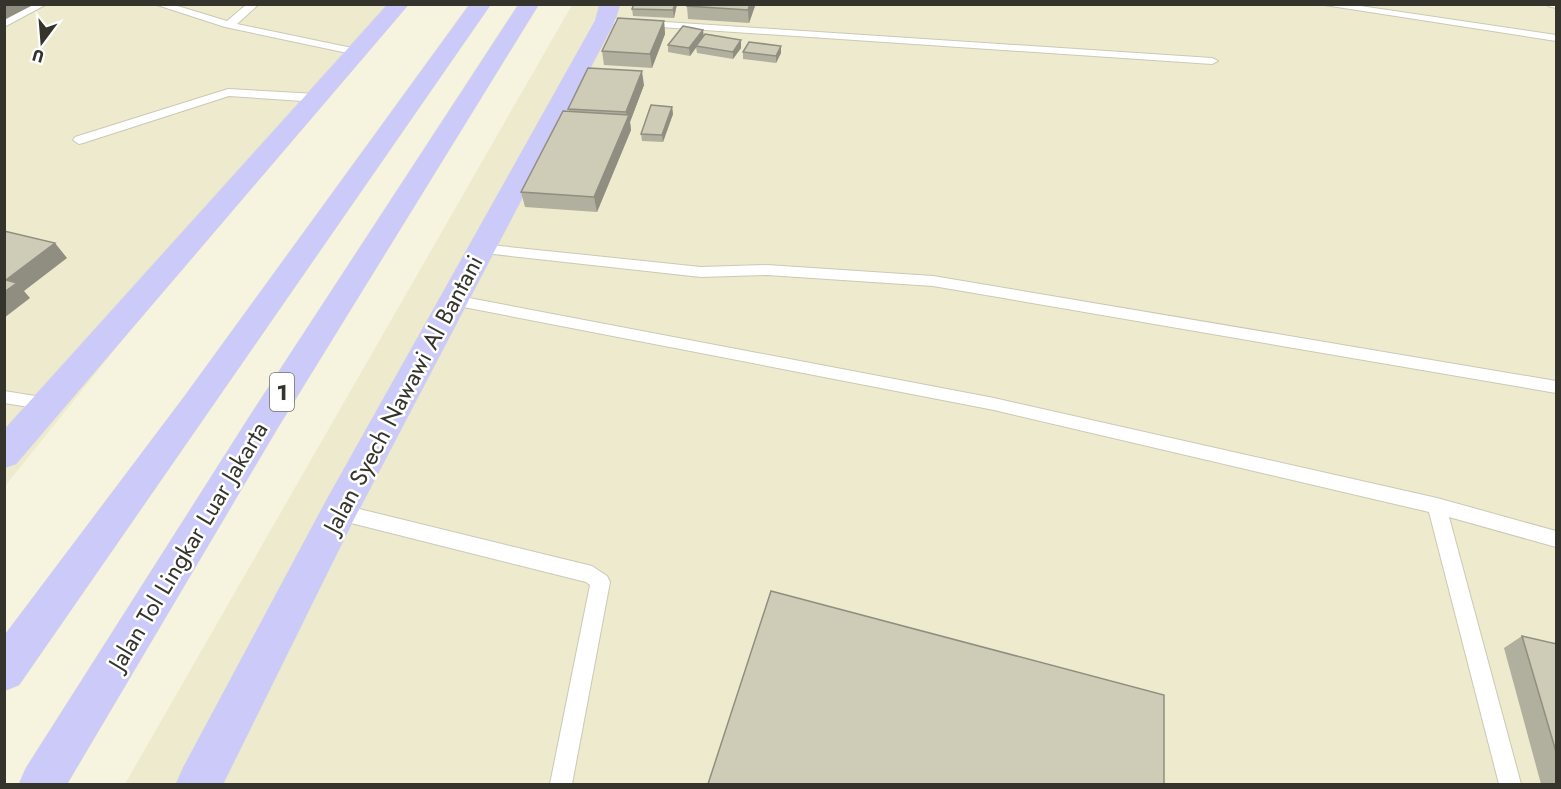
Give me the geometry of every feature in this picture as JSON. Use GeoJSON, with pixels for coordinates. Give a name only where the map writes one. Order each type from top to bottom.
{"type":"FeatureCollection","features":[{"type":"Feature","properties":{"kind":"highway"},"geometry":{"type":"LineString","coordinates":[[4,454],[399,4]]}},
{"type":"Feature","properties":{"kind":"highway"},"geometry":{"type":"LineString","coordinates":[[4,671],[203,397],[481,4]]}},
{"type":"Feature","properties":{"kind":"highway","name":"Jalan Tol Lingkar Luar Jakarta"},"geometry":{"type":"LineString","coordinates":[[42,784],[265,420],[529,4]]}},
{"type":"Feature","properties":{"kind":"highway","name":"Jalan Syech Nawawi Al Bantani"},"geometry":{"type":"LineString","coordinates":[[199,784],[339,512],[607,13]]}},
{"type":"Feature","properties":{"kind":"lane"},"geometry":{"type":"LineString","coordinates":[[4,24],[42,4]]}},
{"type":"Feature","properties":{"kind":"lane"},"geometry":{"type":"LineString","coordinates":[[159,4],[230,25],[357,52]]}},
{"type":"Feature","properties":{"kind":"lane"},"geometry":{"type":"LineString","coordinates":[[230,25],[254,4]]}},
{"type":"Feature","properties":{"kind":"lane"},"geometry":{"type":"LineString","coordinates":[[1323,4],[1557,38]]}},
{"type":"Feature","properties":{"kind":"lane"},"geometry":{"type":"LineString","coordinates":[[1552,4],[1557,5]]}},
{"type":"Feature","properties":{"kind":"lane"},"geometry":{"type":"LineString","coordinates":[[607,13],[1212,61]]}},
{"type":"Feature","properties":{"kind":"lane"},"geometry":{"type":"LineString","coordinates":[[79,140],[228,92],[317,98]]}},
{"type":"Feature","properties":{"kind":"lane"},"geometry":{"type":"LineString","coordinates":[[480,249],[701,272],[767,270],[933,281],[1557,387]]}},
{"type":"Feature","properties":{"kind":"lane"},"geometry":{"type":"LineString","coordinates":[[453,300],[994,404],[1437,506],[1557,539]]}},
{"type":"Feature","properties":{"kind":"lane"},"geometry":{"type":"LineString","coordinates":[[4,397],[48,404]]}},
{"type":"Feature","properties":{"kind":"lane"},"geometry":{"type":"LineString","coordinates":[[1437,506],[1510,784]]}},
{"type":"Feature","properties":{"kind":"lane"},"geometry":{"type":"LineString","coordinates":[[339,512],[592,574],[600,582],[561,784]]}},
{"type":"Feature","properties":{"kind":"shaded area"},"geometry":{"type":"Polygon","coordinates":[[[5,5],[392,5],[5,486],[5,5]]]}},
{"type":"Feature","properties":{"kind":"shaded area"},"geometry":{"type":"Polygon","coordinates":[[[572,5],[1556,5],[1556,784],[125,784],[572,5]]]}},
{"type":"Feature","properties":{"kind":"building"},"geometry":{"type":"Polygon","coordinates":[[[634,4],[675,4],[673,10],[632,9],[634,4]]]}},
{"type":"Feature","properties":{"kind":"building"},"geometry":{"type":"Polygon","coordinates":[[[688,4],[750,4],[748,10],[687,6],[688,4]]]}},
{"type":"Feature","properties":{"kind":"building"},"geometry":{"type":"Polygon","coordinates":[[[618,18],[664,21],[650,54],[602,51],[618,18]]]}},
{"type":"Feature","properties":{"kind":"building"},"geometry":{"type":"Polygon","coordinates":[[[683,26],[703,30],[689,48],[668,45],[683,26]]]}},
{"type":"Feature","properties":{"kind":"building"},"geometry":{"type":"Polygon","coordinates":[[[705,34],[741,40],[733,52],[696,46],[705,34]]]}},
{"type":"Feature","properties":{"kind":"building"},"geometry":{"type":"Polygon","coordinates":[[[749,42],[781,46],[776,56],[743,52],[749,42]]]}},
{"type":"Feature","properties":{"kind":"building"},"geometry":{"type":"Polygon","coordinates":[[[588,68],[642,71],[626,112],[568,109],[588,68]]]}},
{"type":"Feature","properties":{"kind":"building"},"geometry":{"type":"Polygon","coordinates":[[[651,105],[672,107],[662,135],[641,134],[651,105]]]}},
{"type":"Feature","properties":{"kind":"building"},"geometry":{"type":"Polygon","coordinates":[[[563,111],[629,115],[594,197],[521,192],[563,111]]]}},
{"type":"Feature","properties":{"kind":"building"},"geometry":{"type":"Polygon","coordinates":[[[4,231],[55,243],[6,280],[17,283],[4,292],[4,231]]]}},
{"type":"Feature","properties":{"kind":"building"},"geometry":{"type":"Polygon","coordinates":[[[771,591],[1164,695],[1164,784],[708,784],[771,591]]]}},
{"type":"Feature","properties":{"kind":"building"},"geometry":{"type":"Polygon","coordinates":[[[1522,636],[1557,644],[1557,755],[1522,636]]]}}]}
